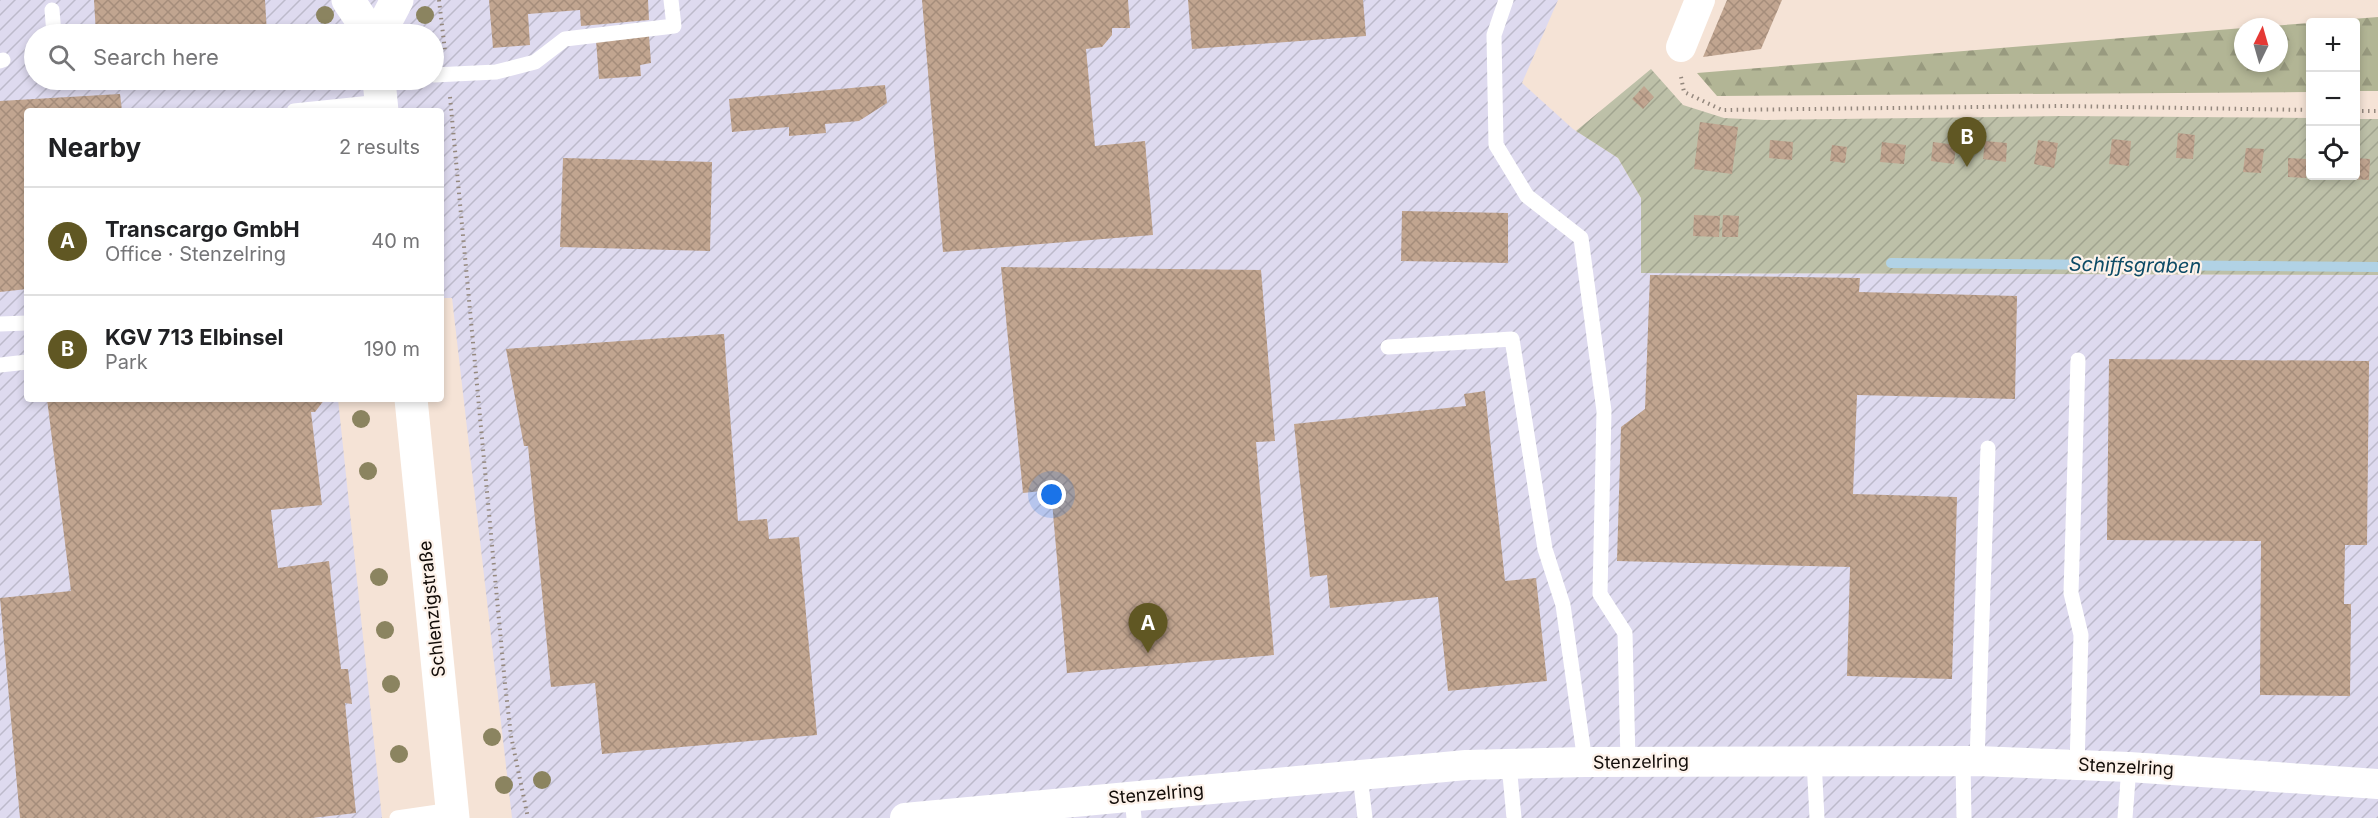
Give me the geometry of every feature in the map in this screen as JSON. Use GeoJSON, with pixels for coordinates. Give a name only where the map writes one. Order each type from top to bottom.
{"type":"FeatureCollection","features":[{"type":"Feature","properties":{"kind":"street"},"geometry":{"type":"LineString","coordinates":[[348,0],[364,24]]}},
{"type":"Feature","properties":{"kind":"street"},"geometry":{"type":"LineString","coordinates":[[384,24],[397,0]]}},
{"type":"Feature","properties":{"kind":"street"},"geometry":{"type":"LineString","coordinates":[[1681,47],[1700,0]]}},
{"type":"Feature","properties":{"kind":"street","name":"Schlenzigstraße"},"geometry":{"type":"LineString","coordinates":[[411,402],[453,814]]}},
{"type":"Feature","properties":{"kind":"street","name":"Stenzelring"},"geometry":{"type":"LineString","coordinates":[[905,818],[1133,807],[1360,775],[1466,765],[1585,762],[1970,761],[2078,764],[2378,784]]}},
{"type":"Feature","properties":{"kind":"lane"},"geometry":{"type":"LineString","coordinates":[[444,74],[496,72],[535,62],[565,39],[674,26],[671,0]]}},
{"type":"Feature","properties":{"kind":"lane"},"geometry":{"type":"LineString","coordinates":[[1506,0],[1494,35],[1496,145],[1527,196],[1581,238],[1604,411],[1600,594],[1625,633],[1628,762]]}},
{"type":"Feature","properties":{"kind":"lane"},"geometry":{"type":"LineString","coordinates":[[52,10],[53,24]]}},
{"type":"Feature","properties":{"kind":"lane"},"geometry":{"type":"LineString","coordinates":[[314,108],[381,98]]}},
{"type":"Feature","properties":{"kind":"lane"},"geometry":{"type":"LineString","coordinates":[[0,324],[24,322]]}},
{"type":"Feature","properties":{"kind":"lane"},"geometry":{"type":"LineString","coordinates":[[1388,347],[1512,339],[1545,549],[1563,605],[1585,762]]}},
{"type":"Feature","properties":{"kind":"lane"},"geometry":{"type":"LineString","coordinates":[[2078,360],[2071,593],[2081,635],[2078,764]]}},
{"type":"Feature","properties":{"kind":"lane"},"geometry":{"type":"LineString","coordinates":[[0,365],[24,362]]}},
{"type":"Feature","properties":{"kind":"lane"},"geometry":{"type":"LineString","coordinates":[[1964,818],[1970,761],[1988,448]]}},
{"type":"Feature","properties":{"kind":"lane"},"geometry":{"type":"LineString","coordinates":[[1814,760],[1817,818]]}},
{"type":"Feature","properties":{"kind":"lane"},"geometry":{"type":"LineString","coordinates":[[1509,764],[1514,818]]}},
{"type":"Feature","properties":{"kind":"lane"},"geometry":{"type":"LineString","coordinates":[[2125,818],[2129,767]]}},
{"type":"Feature","properties":{"kind":"lane"},"geometry":{"type":"LineString","coordinates":[[1360,775],[1365,818]]}},
{"type":"Feature","properties":{"kind":"lane"},"geometry":{"type":"LineString","coordinates":[[397,818],[453,814]]}},
{"type":"Feature","properties":{"kind":"path"},"geometry":{"type":"LineString","coordinates":[[439,0],[440,24]]}},
{"type":"Feature","properties":{"kind":"path"},"geometry":{"type":"LineString","coordinates":[[1681,47],[1677,64],[1684,92],[1722,110],[2062,106],[2306,110]]}},
{"type":"Feature","properties":{"kind":"path"},"geometry":{"type":"LineString","coordinates":[[443,90],[465,280],[511,736],[528,818]]}},
{"type":"Feature","properties":{"kind":"path"},"geometry":{"type":"LineString","coordinates":[[2360,111],[2378,111]]}},
{"type":"Feature","properties":{"kind":"shaded area"},"geometry":{"type":"Polygon","coordinates":[[[0,0],[1558,0],[1522,83],[1573,129],[1618,158],[1641,198],[1641,273],[2378,275],[2378,818],[512,818],[452,298],[444,298],[444,108],[24,108],[24,402],[338,402],[382,818],[0,818],[0,0]]]}},
{"type":"Feature","properties":{"kind":"green space"},"geometry":{"type":"Polygon","coordinates":[[[2378,17],[2378,91],[2360,91],[2360,18],[2378,17]]]}},
{"type":"Feature","properties":{"kind":"green space"},"geometry":{"type":"Polygon","coordinates":[[[2306,23],[2306,92],[1717,96],[1697,73],[2234,29],[2234,72],[2288,72],[2288,25],[2306,23]]]}},
{"type":"Feature","properties":{"kind":"green space"},"geometry":{"type":"Polygon","coordinates":[[[1651,69],[1683,105],[1724,118],[1765,120],[2062,116],[2306,118],[2306,180],[2360,180],[2360,119],[2378,119],[2378,275],[1641,273],[1641,198],[1618,158],[1576,131],[1651,69]]]}},
{"type":"Feature","properties":{"kind":"building"},"geometry":{"type":"Polygon","coordinates":[[[94,0],[265,0],[266,24],[95,24],[94,0]]]}},
{"type":"Feature","properties":{"kind":"building"},"geometry":{"type":"Polygon","coordinates":[[[489,0],[648,0],[649,20],[581,26],[580,10],[528,14],[530,45],[493,48],[489,0]]]}},
{"type":"Feature","properties":{"kind":"building"},"geometry":{"type":"Polygon","coordinates":[[[922,0],[1128,0],[1130,28],[1112,28],[1112,35],[1102,47],[1086,49],[1095,146],[1145,141],[1153,235],[943,252],[922,0]]]}},
{"type":"Feature","properties":{"kind":"building"},"geometry":{"type":"Polygon","coordinates":[[[1188,0],[1363,0],[1366,36],[1192,49],[1188,0]]]}},
{"type":"Feature","properties":{"kind":"building"},"geometry":{"type":"Polygon","coordinates":[[[1727,0],[1782,0],[1761,49],[1703,57],[1727,0]]]}},
{"type":"Feature","properties":{"kind":"building"},"geometry":{"type":"Polygon","coordinates":[[[649,36],[651,63],[640,65],[641,76],[599,79],[596,40],[649,36]]]}},
{"type":"Feature","properties":{"kind":"building"},"geometry":{"type":"Polygon","coordinates":[[[885,85],[887,103],[859,121],[825,124],[826,133],[789,136],[789,127],[732,132],[729,99],[885,85]]]}},
{"type":"Feature","properties":{"kind":"building"},"geometry":{"type":"Polygon","coordinates":[[[1644,86],[1654,97],[1643,109],[1632,99],[1644,86]]]}},
{"type":"Feature","properties":{"kind":"building"},"geometry":{"type":"Polygon","coordinates":[[[120,94],[122,108],[24,108],[24,289],[0,292],[0,101],[120,94]]]}},
{"type":"Feature","properties":{"kind":"building"},"geometry":{"type":"Polygon","coordinates":[[[1700,122],[1738,127],[1732,174],[1694,169],[1700,122]]]}},
{"type":"Feature","properties":{"kind":"building"},"geometry":{"type":"Polygon","coordinates":[[[2178,133],[2195,135],[2193,159],[2176,158],[2178,133]]]}},
{"type":"Feature","properties":{"kind":"building"},"geometry":{"type":"Polygon","coordinates":[[[2112,139],[2131,141],[2129,166],[2109,164],[2112,139]]]}},
{"type":"Feature","properties":{"kind":"building"},"geometry":{"type":"Polygon","coordinates":[[[1770,140],[1793,142],[1792,160],[1769,158],[1770,140]]]}},
{"type":"Feature","properties":{"kind":"building"},"geometry":{"type":"Polygon","coordinates":[[[2038,140],[2058,143],[2054,168],[2034,164],[2038,140]]]}},
{"type":"Feature","properties":{"kind":"building"},"geometry":{"type":"Polygon","coordinates":[[[1985,141],[2007,143],[2006,162],[1983,159],[1985,141]]]}},
{"type":"Feature","properties":{"kind":"building"},"geometry":{"type":"Polygon","coordinates":[[[1882,142],[1906,145],[1904,164],[1880,162],[1882,142]]]}},
{"type":"Feature","properties":{"kind":"building"},"geometry":{"type":"Polygon","coordinates":[[[1933,142],[1956,145],[1954,164],[1931,161],[1933,142]]]}},
{"type":"Feature","properties":{"kind":"building"},"geometry":{"type":"Polygon","coordinates":[[[1832,145],[1847,147],[1845,163],[1830,161],[1832,145]]]}},
{"type":"Feature","properties":{"kind":"building"},"geometry":{"type":"Polygon","coordinates":[[[2246,148],[2264,149],[2261,173],[2243,172],[2246,148]]]}},
{"type":"Feature","properties":{"kind":"building"},"geometry":{"type":"Polygon","coordinates":[[[563,158],[712,162],[710,251],[560,247],[563,158]]]}},
{"type":"Feature","properties":{"kind":"building"},"geometry":{"type":"Polygon","coordinates":[[[2288,158],[2306,159],[2306,178],[2288,177],[2288,158]]]}},
{"type":"Feature","properties":{"kind":"building"},"geometry":{"type":"Polygon","coordinates":[[[2360,158],[2370,159],[2369,180],[2360,180],[2360,158]]]}},
{"type":"Feature","properties":{"kind":"building"},"geometry":{"type":"Polygon","coordinates":[[[1402,211],[1508,213],[1508,263],[1401,261],[1402,211]]]}},
{"type":"Feature","properties":{"kind":"building"},"geometry":{"type":"Polygon","coordinates":[[[1694,215],[1720,216],[1719,237],[1693,236],[1694,215]]]}},
{"type":"Feature","properties":{"kind":"building"},"geometry":{"type":"Polygon","coordinates":[[[1723,215],[1739,216],[1738,237],[1722,237],[1723,215]]]}},
{"type":"Feature","properties":{"kind":"building"},"geometry":{"type":"Polygon","coordinates":[[[1001,267],[1261,270],[1275,441],[1256,442],[1274,655],[1067,673],[1051,490],[1023,493],[1001,267]]]}},
{"type":"Feature","properties":{"kind":"building"},"geometry":{"type":"Polygon","coordinates":[[[1650,275],[1860,278],[1859,292],[2017,296],[2015,399],[1857,395],[1853,494],[1957,497],[1952,679],[1847,676],[1850,567],[1617,561],[1621,427],[1645,409],[1650,275]]]}},
{"type":"Feature","properties":{"kind":"building"},"geometry":{"type":"Polygon","coordinates":[[[724,334],[738,521],[767,519],[769,539],[799,537],[817,735],[602,754],[595,683],[551,687],[528,446],[524,446],[506,349],[724,334]]]}},
{"type":"Feature","properties":{"kind":"building"},"geometry":{"type":"Polygon","coordinates":[[[2109,359],[2369,361],[2367,545],[2345,545],[2344,604],[2351,604],[2350,696],[2260,695],[2261,541],[2107,540],[2109,359]]]}},
{"type":"Feature","properties":{"kind":"building"},"geometry":{"type":"Polygon","coordinates":[[[1485,391],[1505,581],[1536,578],[1547,681],[1448,691],[1438,597],[1330,608],[1327,575],[1310,577],[1294,424],[1466,406],[1464,394],[1485,391]]]}},
{"type":"Feature","properties":{"kind":"building"},"geometry":{"type":"Polygon","coordinates":[[[47,402],[323,402],[315,412],[311,412],[322,505],[271,510],[278,568],[329,561],[341,669],[348,669],[352,704],[345,703],[356,813],[312,818],[20,818],[0,598],[71,591],[47,402]]]}},
{"type":"Feature","properties":{"kind":"waterway","name":"Schiffsgraben"},"geometry":{"type":"LineString","coordinates":[[1891,263],[2378,267]]}},
{"type":"Feature","properties":{"kind":"place","name":"KGV 713 Elbinsel"},"geometry":{"type":"Point","coordinates":[1967,167]}},
{"type":"Feature","properties":{"kind":"place","name":"Transcargo GmbH"},"geometry":{"type":"Point","coordinates":[1148,653]}}]}
